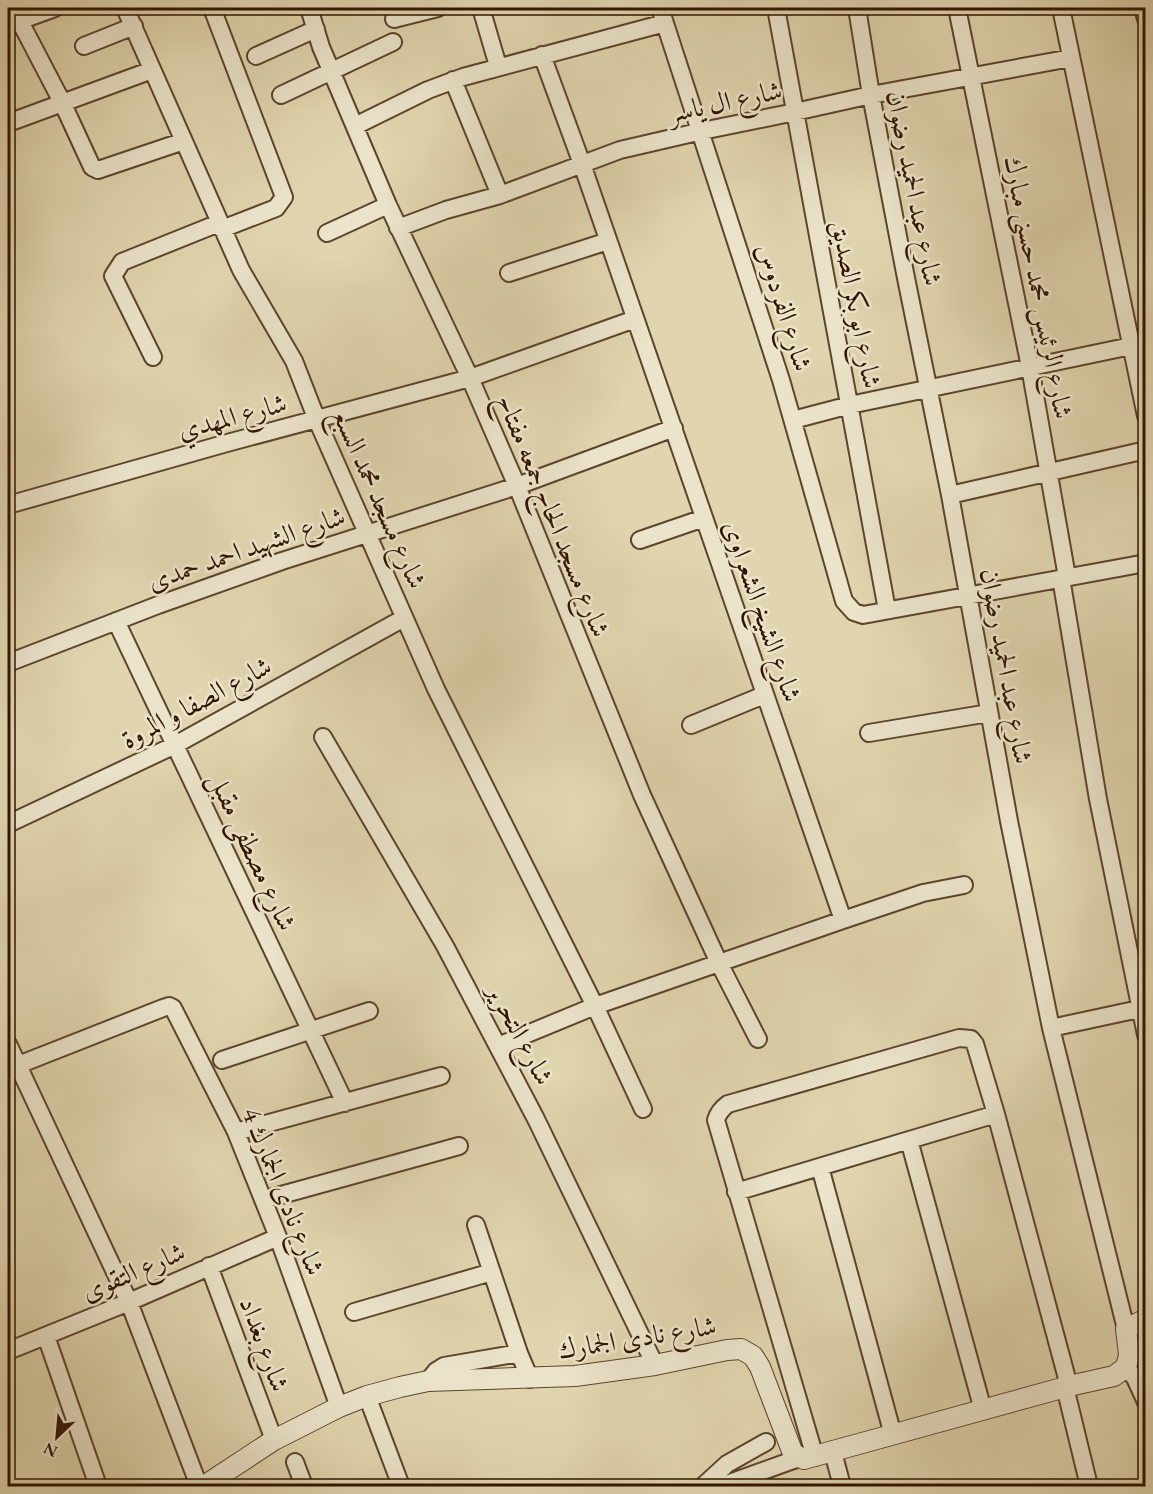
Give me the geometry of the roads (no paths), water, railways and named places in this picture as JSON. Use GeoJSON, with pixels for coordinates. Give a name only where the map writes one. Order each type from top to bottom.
{"type":"FeatureCollection","features":[{"type":"Feature","properties":{"kind":"street"},"geometry":{"type":"LineString","coordinates":[[56,8],[13,18],[62,102],[94,169],[98,170],[184,141]]}},
{"type":"Feature","properties":{"kind":"street","name":"شارع مسجد محمد السبع"},"geometry":{"type":"LineString","coordinates":[[125,8],[241,270],[294,361],[366,533],[441,699],[595,1006],[643,1109]]}},
{"type":"Feature","properties":{"kind":"street"},"geometry":{"type":"LineString","coordinates":[[153,357],[113,276],[117,268],[122,262],[276,208],[284,197],[212,8]]}},
{"type":"Feature","properties":{"kind":"street","name":"شارع مسجد الحاج جمعه مفتاح"},"geometry":{"type":"LineString","coordinates":[[309,8],[332,71],[398,228],[470,378],[517,486],[606,709],[652,816],[719,963],[758,1039]]}},
{"type":"Feature","properties":{"kind":"street"},"geometry":{"type":"LineString","coordinates":[[394,19],[438,8]]}},
{"type":"Feature","properties":{"kind":"street"},"geometry":{"type":"LineString","coordinates":[[481,8],[498,66]]}},
{"type":"Feature","properties":{"kind":"street","name":"شارع ابو بكر الصديق"},"geometry":{"type":"LineString","coordinates":[[776,8],[887,610]]}},
{"type":"Feature","properties":{"kind":"street","name":"شارع عبد الحميد رضوان"},"geometry":{"type":"LineString","coordinates":[[857,8],[871,95],[906,278],[930,388],[989,713],[1051,1028],[1126,1329]]}},
{"type":"Feature","properties":{"kind":"street","name":"شارع الرئيس محمد حسنى مبارك"},"geometry":{"type":"LineString","coordinates":[[957,8],[1030,367],[1098,799],[1143,1022]]}},
{"type":"Feature","properties":{"kind":"street"},"geometry":{"type":"LineString","coordinates":[[1061,8],[1146,416]]}},
{"type":"Feature","properties":{"kind":"street"},"geometry":{"type":"LineString","coordinates":[[1143,8],[1146,19]]}},
{"type":"Feature","properties":{"kind":"street"},"geometry":{"type":"LineString","coordinates":[[355,126],[453,80],[542,55],[663,15]]}},
{"type":"Feature","properties":{"kind":"street","name":"شارع الفردوس"},"geometry":{"type":"LineString","coordinates":[[663,15],[702,130],[793,420],[844,602],[854,612],[863,615],[887,610]]}},
{"type":"Feature","properties":{"kind":"street"},"geometry":{"type":"LineString","coordinates":[[84,46],[134,26]]}},
{"type":"Feature","properties":{"kind":"street"},"geometry":{"type":"LineString","coordinates":[[256,56],[316,29]]}},
{"type":"Feature","properties":{"kind":"street"},"geometry":{"type":"LineString","coordinates":[[281,95],[393,42]]}},
{"type":"Feature","properties":{"kind":"street","name":"شارع الشيخ الشعراوى"},"geometry":{"type":"LineString","coordinates":[[542,55],[674,428],[843,920]]}},
{"type":"Feature","properties":{"kind":"street","name":"شارع ال ياسر"},"geometry":{"type":"LineString","coordinates":[[398,228],[446,210],[500,195],[620,150],[702,130],[871,95],[1071,58]]}},
{"type":"Feature","properties":{"kind":"street"},"geometry":{"type":"LineString","coordinates":[[8,123],[152,70]]}},
{"type":"Feature","properties":{"kind":"street"},"geometry":{"type":"LineString","coordinates":[[453,80],[500,195]]}},
{"type":"Feature","properties":{"kind":"street"},"geometry":{"type":"LineString","coordinates":[[327,232],[388,205]]}},
{"type":"Feature","properties":{"kind":"street"},"geometry":{"type":"LineString","coordinates":[[509,273],[608,241]]}},
{"type":"Feature","properties":{"kind":"street"},"geometry":{"type":"LineString","coordinates":[[470,378],[635,319]]}},
{"type":"Feature","properties":{"kind":"street"},"geometry":{"type":"LineString","coordinates":[[793,420],[850,405],[1131,346]]}},
{"type":"Feature","properties":{"kind":"street","name":"شارع المهدي"},"geometry":{"type":"LineString","coordinates":[[8,505],[470,378]]}},
{"type":"Feature","properties":{"kind":"street","name":"شارع الشهيد احمد حمدى"},"geometry":{"type":"LineString","coordinates":[[8,663],[158,604],[366,533],[517,486],[674,428]]}},
{"type":"Feature","properties":{"kind":"street"},"geometry":{"type":"LineString","coordinates":[[950,495],[1146,450]]}},
{"type":"Feature","properties":{"kind":"street"},"geometry":{"type":"LineString","coordinates":[[640,540],[704,518]]}},
{"type":"Feature","properties":{"kind":"street"},"geometry":{"type":"LineString","coordinates":[[887,610],[1146,564]]}},
{"type":"Feature","properties":{"kind":"street","name":"شارع الصفا و المروة"},"geometry":{"type":"LineString","coordinates":[[8,824],[175,745],[404,618]]}},
{"type":"Feature","properties":{"kind":"street","name":"شارع مصطفى مقبل"},"geometry":{"type":"LineString","coordinates":[[116,621],[345,1103]]}},
{"type":"Feature","properties":{"kind":"street"},"geometry":{"type":"LineString","coordinates":[[691,725],[764,695]]}},
{"type":"Feature","properties":{"kind":"street"},"geometry":{"type":"LineString","coordinates":[[869,733],[989,713]]}},
{"type":"Feature","properties":{"kind":"street","name":"شارع التحرير"},"geometry":{"type":"LineString","coordinates":[[323,737],[445,946],[536,1119],[656,1365]]}},
{"type":"Feature","properties":{"kind":"street"},"geometry":{"type":"LineString","coordinates":[[498,1046],[595,1006],[843,920],[923,893],[964,885]]}},
{"type":"Feature","properties":{"kind":"street","name":"شارع نادى الجمارك 4"},"geometry":{"type":"LineString","coordinates":[[13,1067],[163,1008],[169,1006],[177,1012],[236,1132],[278,1237],[339,1407]]}},
{"type":"Feature","properties":{"kind":"street"},"geometry":{"type":"LineString","coordinates":[[222,1060],[369,1011]]}},
{"type":"Feature","properties":{"kind":"street"},"geometry":{"type":"LineString","coordinates":[[1051,1028],[1143,1022]]}},
{"type":"Feature","properties":{"kind":"street"},"geometry":{"type":"LineString","coordinates":[[842,1486],[816,1455],[716,1120],[722,1108],[728,1104],[965,1037],[971,1039],[975,1044],[996,1114],[1067,1386],[1089,1486]]}},
{"type":"Feature","properties":{"kind":"street"},"geometry":{"type":"LineString","coordinates":[[8,1044],[13,1067],[129,1302],[199,1486]]}},
{"type":"Feature","properties":{"kind":"street"},"geometry":{"type":"LineString","coordinates":[[236,1132],[441,1076]]}},
{"type":"Feature","properties":{"kind":"street"},"geometry":{"type":"LineString","coordinates":[[736,1192],[996,1114]]}},
{"type":"Feature","properties":{"kind":"street"},"geometry":{"type":"LineString","coordinates":[[909,1140],[983,1410]]}},
{"type":"Feature","properties":{"kind":"street"},"geometry":{"type":"LineString","coordinates":[[263,1200],[459,1146]]}},
{"type":"Feature","properties":{"kind":"street"},"geometry":{"type":"LineString","coordinates":[[820,1167],[893,1435]]}},
{"type":"Feature","properties":{"kind":"street"},"geometry":{"type":"LineString","coordinates":[[476,1225],[530,1379]]}},
{"type":"Feature","properties":{"kind":"street","name":"شارع التقوى"},"geometry":{"type":"LineString","coordinates":[[8,1351],[129,1302],[278,1237]]}},
{"type":"Feature","properties":{"kind":"street","name":"شارع بغداد"},"geometry":{"type":"LineString","coordinates":[[209,1266],[274,1440]]}},
{"type":"Feature","properties":{"kind":"street"},"geometry":{"type":"LineString","coordinates":[[354,1312],[492,1272]]}},
{"type":"Feature","properties":{"kind":"street"},"geometry":{"type":"LineString","coordinates":[[721,1486],[816,1455],[1067,1386],[1114,1376],[1126,1367],[1129,1355],[1126,1329],[1146,1319]]}},
{"type":"Feature","properties":{"kind":"street"},"geometry":{"type":"LineString","coordinates":[[46,1336],[98,1486]]}},
{"type":"Feature","properties":{"kind":"street","name":"شارع نادى الجمارك"},"geometry":{"type":"LineString","coordinates":[[204,1486],[274,1440],[339,1407],[367,1396],[428,1382],[575,1376],[656,1365],[741,1349],[753,1356],[760,1367],[792,1451],[816,1455]]}},
{"type":"Feature","properties":{"kind":"street"},"geometry":{"type":"LineString","coordinates":[[428,1382],[436,1371],[444,1366],[519,1353]]}},
{"type":"Feature","properties":{"kind":"street"},"geometry":{"type":"LineString","coordinates":[[1126,1367],[1135,1378],[1146,1402]]}},
{"type":"Feature","properties":{"kind":"street"},"geometry":{"type":"LineString","coordinates":[[367,1396],[401,1486]]}},
{"type":"Feature","properties":{"kind":"street"},"geometry":{"type":"LineString","coordinates":[[703,1486],[727,1464],[766,1442]]}},
{"type":"Feature","properties":{"kind":"street"},"geometry":{"type":"LineString","coordinates":[[295,1462],[304,1486]]}}]}
